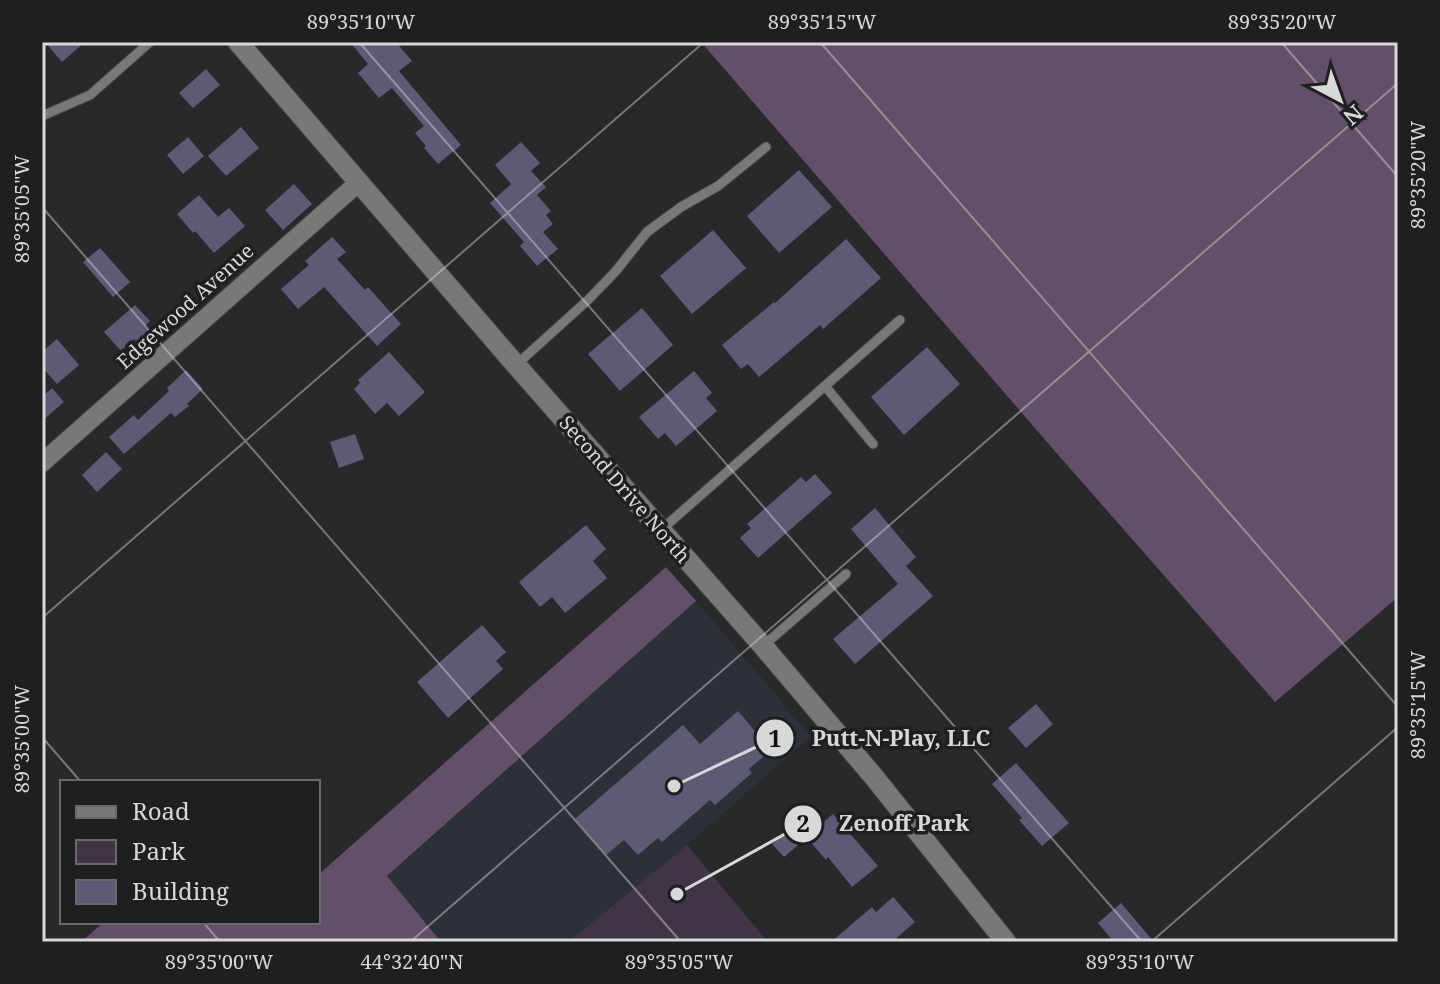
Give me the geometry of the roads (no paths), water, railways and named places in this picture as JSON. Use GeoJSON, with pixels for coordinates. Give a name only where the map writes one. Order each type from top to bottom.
{"type":"FeatureCollection","features":[{"type":"Feature","properties":{"kind":"street","name":"Second Drive North"},"geometry":{"type":"LineString","coordinates":[[238,42],[763,646],[874,777],[1006,942]]}},
{"type":"Feature","properties":{"kind":"street","name":"Edgewood Avenue"},"geometry":{"type":"LineString","coordinates":[[42,463],[358,183]]}},
{"type":"Feature","properties":{"kind":"lane"},"geometry":{"type":"LineString","coordinates":[[42,116],[90,95],[150,42]]}},
{"type":"Feature","properties":{"kind":"lane"},"geometry":{"type":"LineString","coordinates":[[516,365],[588,300],[647,232],[681,207],[718,186],[766,147]]}},
{"type":"Feature","properties":{"kind":"lane"},"geometry":{"type":"LineString","coordinates":[[661,530],[900,320]]}},
{"type":"Feature","properties":{"kind":"lane"},"geometry":{"type":"LineString","coordinates":[[825,386],[873,444]]}},
{"type":"Feature","properties":{"kind":"lane"},"geometry":{"type":"LineString","coordinates":[[763,646],[846,574]]}},
{"type":"Feature","properties":{"kind":"place","name":"Putt-N-Play, LLC"},"geometry":{"type":"Point","coordinates":[674,786]}},
{"type":"Feature","properties":{"kind":"place","name":"Zenoff Park"},"geometry":{"type":"Point","coordinates":[677,894]}}]}
